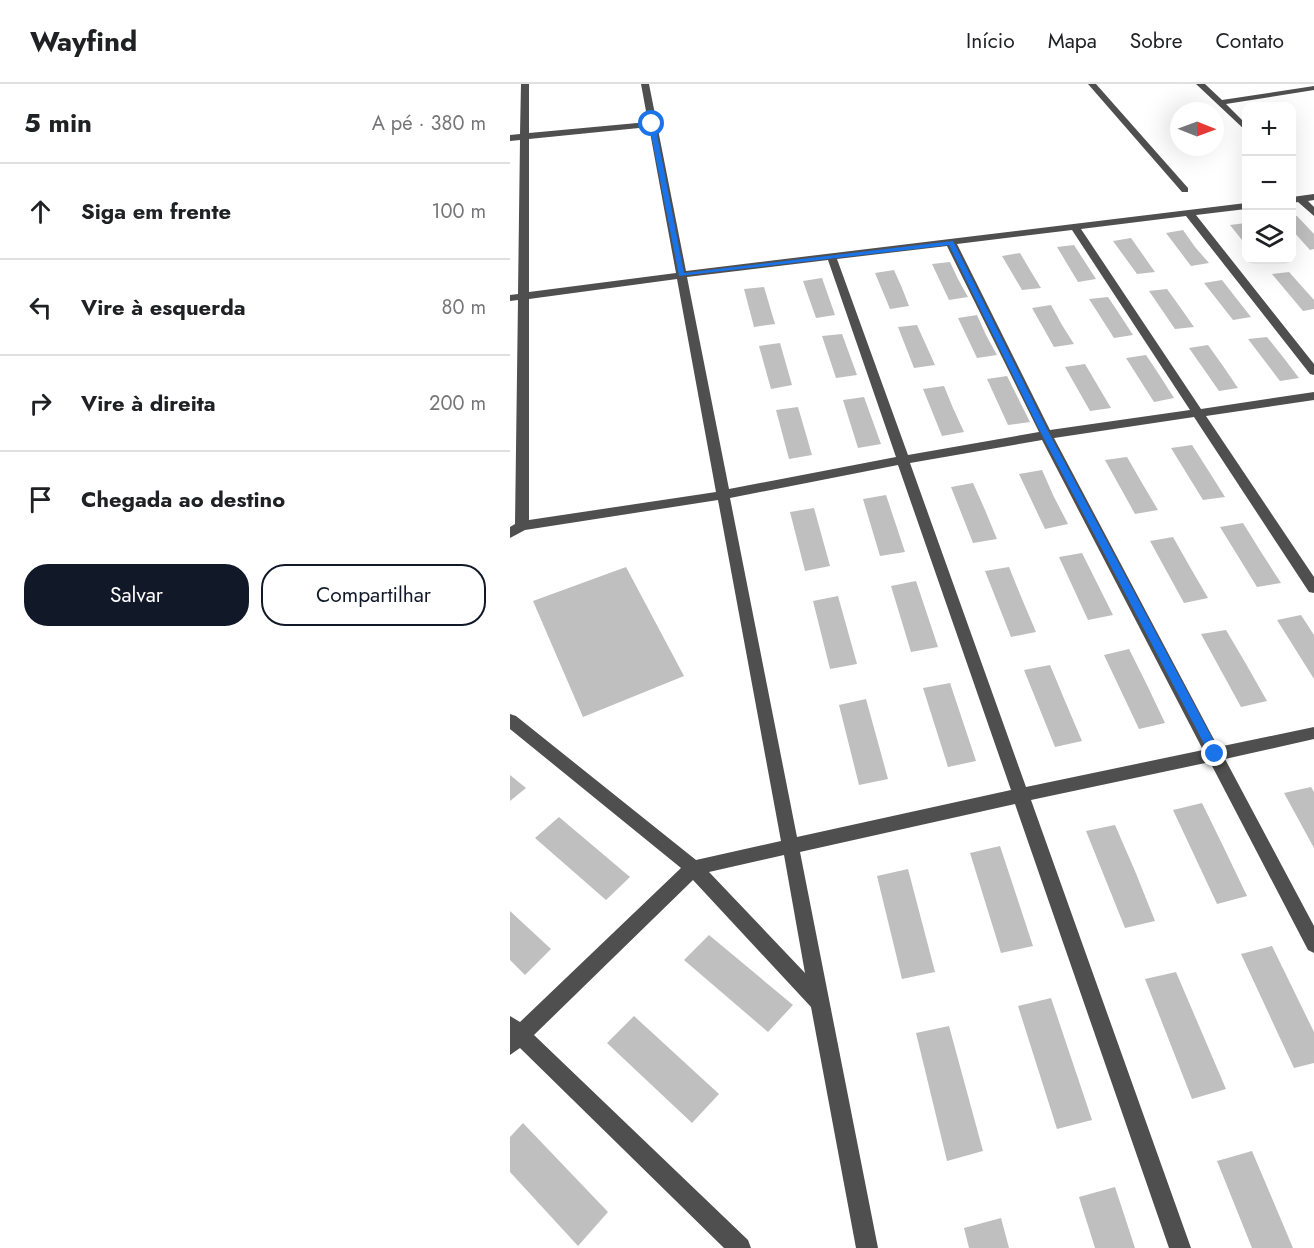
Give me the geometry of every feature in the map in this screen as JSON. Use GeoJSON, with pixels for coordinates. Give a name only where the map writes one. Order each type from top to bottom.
{"type":"FeatureCollection","features":[{"type":"Feature","properties":{"kind":"street"},"geometry":{"type":"LineString","coordinates":[[516,529],[524,296],[525,84]]}},
{"type":"Feature","properties":{"kind":"street"},"geometry":{"type":"LineString","coordinates":[[645,84],[867,1248]]}},
{"type":"Feature","properties":{"kind":"street"},"geometry":{"type":"LineString","coordinates":[[1092,84],[1185,190]]}},
{"type":"Feature","properties":{"kind":"street"},"geometry":{"type":"LineString","coordinates":[[1200,84],[1218,102]]}},
{"type":"Feature","properties":{"kind":"street"},"geometry":{"type":"LineString","coordinates":[[1309,84],[1314,88]]}},
{"type":"Feature","properties":{"kind":"street"},"geometry":{"type":"LineString","coordinates":[[1224,102],[1314,88]]}},
{"type":"Feature","properties":{"kind":"street"},"geometry":{"type":"LineString","coordinates":[[1224,108],[1242,124]]}},
{"type":"Feature","properties":{"kind":"street"},"geometry":{"type":"LineString","coordinates":[[510,138],[652,124]]}},
{"type":"Feature","properties":{"kind":"street"},"geometry":{"type":"LineString","coordinates":[[1296,200],[1314,197]]}},
{"type":"Feature","properties":{"kind":"street"},"geometry":{"type":"LineString","coordinates":[[1296,200],[1314,213]]}},
{"type":"Feature","properties":{"kind":"street"},"geometry":{"type":"LineString","coordinates":[[510,298],[1242,206]]}},
{"type":"Feature","properties":{"kind":"street"},"geometry":{"type":"LineString","coordinates":[[1189,213],[1314,372]]}},
{"type":"Feature","properties":{"kind":"street"},"geometry":{"type":"LineString","coordinates":[[1076,228],[1314,588]]}},
{"type":"Feature","properties":{"kind":"street"},"geometry":{"type":"LineString","coordinates":[[951,243],[1046,435],[1314,944]]}},
{"type":"Feature","properties":{"kind":"street"},"geometry":{"type":"LineString","coordinates":[[832,258],[1180,1248]]}},
{"type":"Feature","properties":{"kind":"street"},"geometry":{"type":"LineString","coordinates":[[516,529],[723,495],[1046,435],[1314,396]]}},
{"type":"Feature","properties":{"kind":"street"},"geometry":{"type":"LineString","coordinates":[[510,517],[516,529]]}},
{"type":"Feature","properties":{"kind":"street"},"geometry":{"type":"LineString","coordinates":[[510,720],[693,868],[820,1003]]}},
{"type":"Feature","properties":{"kind":"street"},"geometry":{"type":"LineString","coordinates":[[740,1248],[513,1035],[693,868],[1314,733]]}},
{"type":"Feature","properties":{"kind":"building"},"geometry":{"type":"Polygon","coordinates":[[[1296,216],[1314,234],[1314,249],[1310,250],[1296,234],[1296,216]]]}},
{"type":"Feature","properties":{"kind":"building"},"geometry":{"type":"Polygon","coordinates":[[[1242,224],[1242,240],[1230,225],[1242,224]]]}},
{"type":"Feature","properties":{"kind":"building"},"geometry":{"type":"Polygon","coordinates":[[[1183,230],[1209,263],[1191,266],[1166,233],[1183,230]]]}},
{"type":"Feature","properties":{"kind":"building"},"geometry":{"type":"Polygon","coordinates":[[[1131,238],[1155,272],[1137,274],[1113,241],[1131,238]]]}},
{"type":"Feature","properties":{"kind":"building"},"geometry":{"type":"Polygon","coordinates":[[[1074,245],[1096,279],[1078,282],[1057,247],[1074,245]]]}},
{"type":"Feature","properties":{"kind":"building"},"geometry":{"type":"Polygon","coordinates":[[[1020,253],[1041,288],[1022,290],[1002,256],[1020,253]]]}},
{"type":"Feature","properties":{"kind":"building"},"geometry":{"type":"Polygon","coordinates":[[[950,262],[968,297],[949,300],[932,264],[950,262]]]}},
{"type":"Feature","properties":{"kind":"building"},"geometry":{"type":"Polygon","coordinates":[[[894,270],[909,306],[890,309],[875,273],[894,270]]]}},
{"type":"Feature","properties":{"kind":"building"},"geometry":{"type":"Polygon","coordinates":[[[1289,272],[1314,300],[1314,309],[1303,311],[1272,274],[1289,272]]]}},
{"type":"Feature","properties":{"kind":"building"},"geometry":{"type":"Polygon","coordinates":[[[822,278],[835,315],[816,318],[803,281],[822,278]]]}},
{"type":"Feature","properties":{"kind":"building"},"geometry":{"type":"Polygon","coordinates":[[[1222,280],[1251,317],[1233,320],[1204,283],[1222,280]]]}},
{"type":"Feature","properties":{"kind":"building"},"geometry":{"type":"Polygon","coordinates":[[[764,287],[775,324],[754,327],[744,289],[764,287]]]}},
{"type":"Feature","properties":{"kind":"building"},"geometry":{"type":"Polygon","coordinates":[[[1167,289],[1194,327],[1175,329],[1149,291],[1167,289]]]}},
{"type":"Feature","properties":{"kind":"building"},"geometry":{"type":"Polygon","coordinates":[[[1108,297],[1133,335],[1114,338],[1089,299],[1108,297]]]}},
{"type":"Feature","properties":{"kind":"building"},"geometry":{"type":"Polygon","coordinates":[[[1051,305],[1074,344],[1054,347],[1032,308],[1051,305]]]}},
{"type":"Feature","properties":{"kind":"building"},"geometry":{"type":"Polygon","coordinates":[[[977,315],[997,355],[977,358],[958,318],[977,315]]]}},
{"type":"Feature","properties":{"kind":"building"},"geometry":{"type":"Polygon","coordinates":[[[917,325],[935,365],[914,368],[898,327],[917,325]]]}},
{"type":"Feature","properties":{"kind":"building"},"geometry":{"type":"Polygon","coordinates":[[[842,334],[857,375],[836,378],[822,336],[842,334]]]}},
{"type":"Feature","properties":{"kind":"building"},"geometry":{"type":"Polygon","coordinates":[[[1267,337],[1299,378],[1280,381],[1248,339],[1267,337]]]}},
{"type":"Feature","properties":{"kind":"building"},"geometry":{"type":"Polygon","coordinates":[[[780,343],[792,385],[771,389],[759,346],[780,343]]]}},
{"type":"Feature","properties":{"kind":"building"},"geometry":{"type":"Polygon","coordinates":[[[1208,345],[1238,388],[1219,391],[1189,348],[1208,345]]]}},
{"type":"Feature","properties":{"kind":"building"},"geometry":{"type":"Polygon","coordinates":[[[1146,355],[1174,398],[1154,402],[1126,358],[1146,355]]]}},
{"type":"Feature","properties":{"kind":"building"},"geometry":{"type":"Polygon","coordinates":[[[1085,364],[1111,408],[1090,411],[1065,367],[1085,364]]]}},
{"type":"Feature","properties":{"kind":"building"},"geometry":{"type":"Polygon","coordinates":[[[1007,376],[1030,422],[1008,425],[987,379],[1007,376]]]}},
{"type":"Feature","properties":{"kind":"building"},"geometry":{"type":"Polygon","coordinates":[[[944,386],[964,432],[942,436],[923,389],[944,386]]]}},
{"type":"Feature","properties":{"kind":"building"},"geometry":{"type":"Polygon","coordinates":[[[864,397],[881,444],[858,448],[843,400],[864,397]]]}},
{"type":"Feature","properties":{"kind":"building"},"geometry":{"type":"Polygon","coordinates":[[[798,407],[812,455],[789,459],[776,410],[798,407]]]}},
{"type":"Feature","properties":{"kind":"building"},"geometry":{"type":"Polygon","coordinates":[[[1192,445],[1225,497],[1203,500],[1171,448],[1192,445]]]}},
{"type":"Feature","properties":{"kind":"building"},"geometry":{"type":"Polygon","coordinates":[[[1127,457],[1158,510],[1135,514],[1105,460],[1127,457]]]}},
{"type":"Feature","properties":{"kind":"building"},"geometry":{"type":"Polygon","coordinates":[[[1042,470],[1068,524],[1045,529],[1019,474],[1042,470]]]}},
{"type":"Feature","properties":{"kind":"building"},"geometry":{"type":"Polygon","coordinates":[[[973,483],[997,539],[973,543],[951,487],[973,483]]]}},
{"type":"Feature","properties":{"kind":"building"},"geometry":{"type":"Polygon","coordinates":[[[886,495],[905,552],[880,556],[863,499],[886,495]]]}},
{"type":"Feature","properties":{"kind":"building"},"geometry":{"type":"Polygon","coordinates":[[[814,508],[830,566],[805,571],[790,512],[814,508]]]}},
{"type":"Feature","properties":{"kind":"building"},"geometry":{"type":"Polygon","coordinates":[[[1243,523],[1281,583],[1257,587],[1220,527],[1243,523]]]}},
{"type":"Feature","properties":{"kind":"building"},"geometry":{"type":"Polygon","coordinates":[[[1173,537],[1208,598],[1184,603],[1150,541],[1173,537]]]}},
{"type":"Feature","properties":{"kind":"building"},"geometry":{"type":"Polygon","coordinates":[[[1082,553],[1113,615],[1088,620],[1059,557],[1082,553]]]}},
{"type":"Feature","properties":{"kind":"building"},"geometry":{"type":"Polygon","coordinates":[[[626,567],[684,676],[583,717],[533,601],[626,567]]]}},
{"type":"Feature","properties":{"kind":"building"},"geometry":{"type":"Polygon","coordinates":[[[1009,567],[1036,632],[1011,637],[985,571],[1009,567]]]}},
{"type":"Feature","properties":{"kind":"building"},"geometry":{"type":"Polygon","coordinates":[[[916,581],[938,647],[911,652],[891,586],[916,581]]]}},
{"type":"Feature","properties":{"kind":"building"},"geometry":{"type":"Polygon","coordinates":[[[838,596],[857,664],[830,669],[813,601],[838,596]]]}},
{"type":"Feature","properties":{"kind":"building"},"geometry":{"type":"Polygon","coordinates":[[[1301,615],[1314,635],[1314,679],[1277,620],[1301,615]]]}},
{"type":"Feature","properties":{"kind":"building"},"geometry":{"type":"Polygon","coordinates":[[[1226,630],[1267,701],[1241,707],[1201,634],[1226,630]]]}},
{"type":"Feature","properties":{"kind":"building"},"geometry":{"type":"Polygon","coordinates":[[[1129,649],[1165,723],[1139,729],[1104,655],[1129,649]]]}},
{"type":"Feature","properties":{"kind":"building"},"geometry":{"type":"Polygon","coordinates":[[[1050,665],[1082,741],[1055,747],[1024,670],[1050,665]]]}},
{"type":"Feature","properties":{"kind":"building"},"geometry":{"type":"Polygon","coordinates":[[[950,683],[976,761],[948,767],[923,688],[950,683]]]}},
{"type":"Feature","properties":{"kind":"building"},"geometry":{"type":"Polygon","coordinates":[[[866,699],[888,779],[859,785],[839,705],[866,699]]]}},
{"type":"Feature","properties":{"kind":"building"},"geometry":{"type":"Polygon","coordinates":[[[510,775],[526,788],[510,801],[510,775]]]}},
{"type":"Feature","properties":{"kind":"building"},"geometry":{"type":"Polygon","coordinates":[[[1311,787],[1314,792],[1314,848],[1284,793],[1311,787]]]}},
{"type":"Feature","properties":{"kind":"building"},"geometry":{"type":"Polygon","coordinates":[[[1202,803],[1247,896],[1217,904],[1173,810],[1202,803]]]}},
{"type":"Feature","properties":{"kind":"building"},"geometry":{"type":"Polygon","coordinates":[[[559,817],[630,877],[606,900],[535,838],[559,817]]]}},
{"type":"Feature","properties":{"kind":"building"},"geometry":{"type":"Polygon","coordinates":[[[1115,825],[1155,921],[1125,928],[1086,831],[1115,825]]]}},
{"type":"Feature","properties":{"kind":"building"},"geometry":{"type":"Polygon","coordinates":[[[1000,846],[1033,946],[1001,953],[970,853],[1000,846]]]}},
{"type":"Feature","properties":{"kind":"building"},"geometry":{"type":"Polygon","coordinates":[[[908,869],[935,972],[902,979],[877,876],[908,869]]]}},
{"type":"Feature","properties":{"kind":"building"},"geometry":{"type":"Polygon","coordinates":[[[510,911],[551,949],[525,975],[510,960],[510,911]]]}},
{"type":"Feature","properties":{"kind":"building"},"geometry":{"type":"Polygon","coordinates":[[[709,935],[793,1005],[768,1032],[684,960],[709,935]]]}},
{"type":"Feature","properties":{"kind":"building"},"geometry":{"type":"Polygon","coordinates":[[[1272,946],[1314,1032],[1314,1063],[1294,1068],[1241,954],[1272,946]]]}},
{"type":"Feature","properties":{"kind":"building"},"geometry":{"type":"Polygon","coordinates":[[[1176,972],[1226,1089],[1192,1099],[1145,979],[1176,972]]]}},
{"type":"Feature","properties":{"kind":"building"},"geometry":{"type":"Polygon","coordinates":[[[1051,998],[1092,1120],[1057,1129],[1018,1006],[1051,998]]]}},
{"type":"Feature","properties":{"kind":"building"},"geometry":{"type":"Polygon","coordinates":[[[634,1016],[719,1094],[692,1123],[607,1043],[634,1016]]]}},
{"type":"Feature","properties":{"kind":"building"},"geometry":{"type":"Polygon","coordinates":[[[949,1026],[983,1151],[947,1161],[916,1033],[949,1026]]]}},
{"type":"Feature","properties":{"kind":"building"},"geometry":{"type":"Polygon","coordinates":[[[523,1123],[608,1212],[578,1246],[510,1172],[510,1137],[523,1123]]]}},
{"type":"Feature","properties":{"kind":"building"},"geometry":{"type":"Polygon","coordinates":[[[1252,1151],[1293,1248],[1252,1248],[1217,1161],[1252,1151]]]}},
{"type":"Feature","properties":{"kind":"building"},"geometry":{"type":"Polygon","coordinates":[[[1115,1187],[1135,1248],[1095,1248],[1079,1197],[1115,1187]]]}},
{"type":"Feature","properties":{"kind":"building"},"geometry":{"type":"Polygon","coordinates":[[[1001,1218],[1009,1248],[969,1248],[964,1228],[1001,1218]]]}},
{"type":"Feature","properties":{"kind":"route"},"geometry":{"type":"LineString","coordinates":[[652,124],[681,275],[951,243],[1046,435],[1215,754]]}}]}
